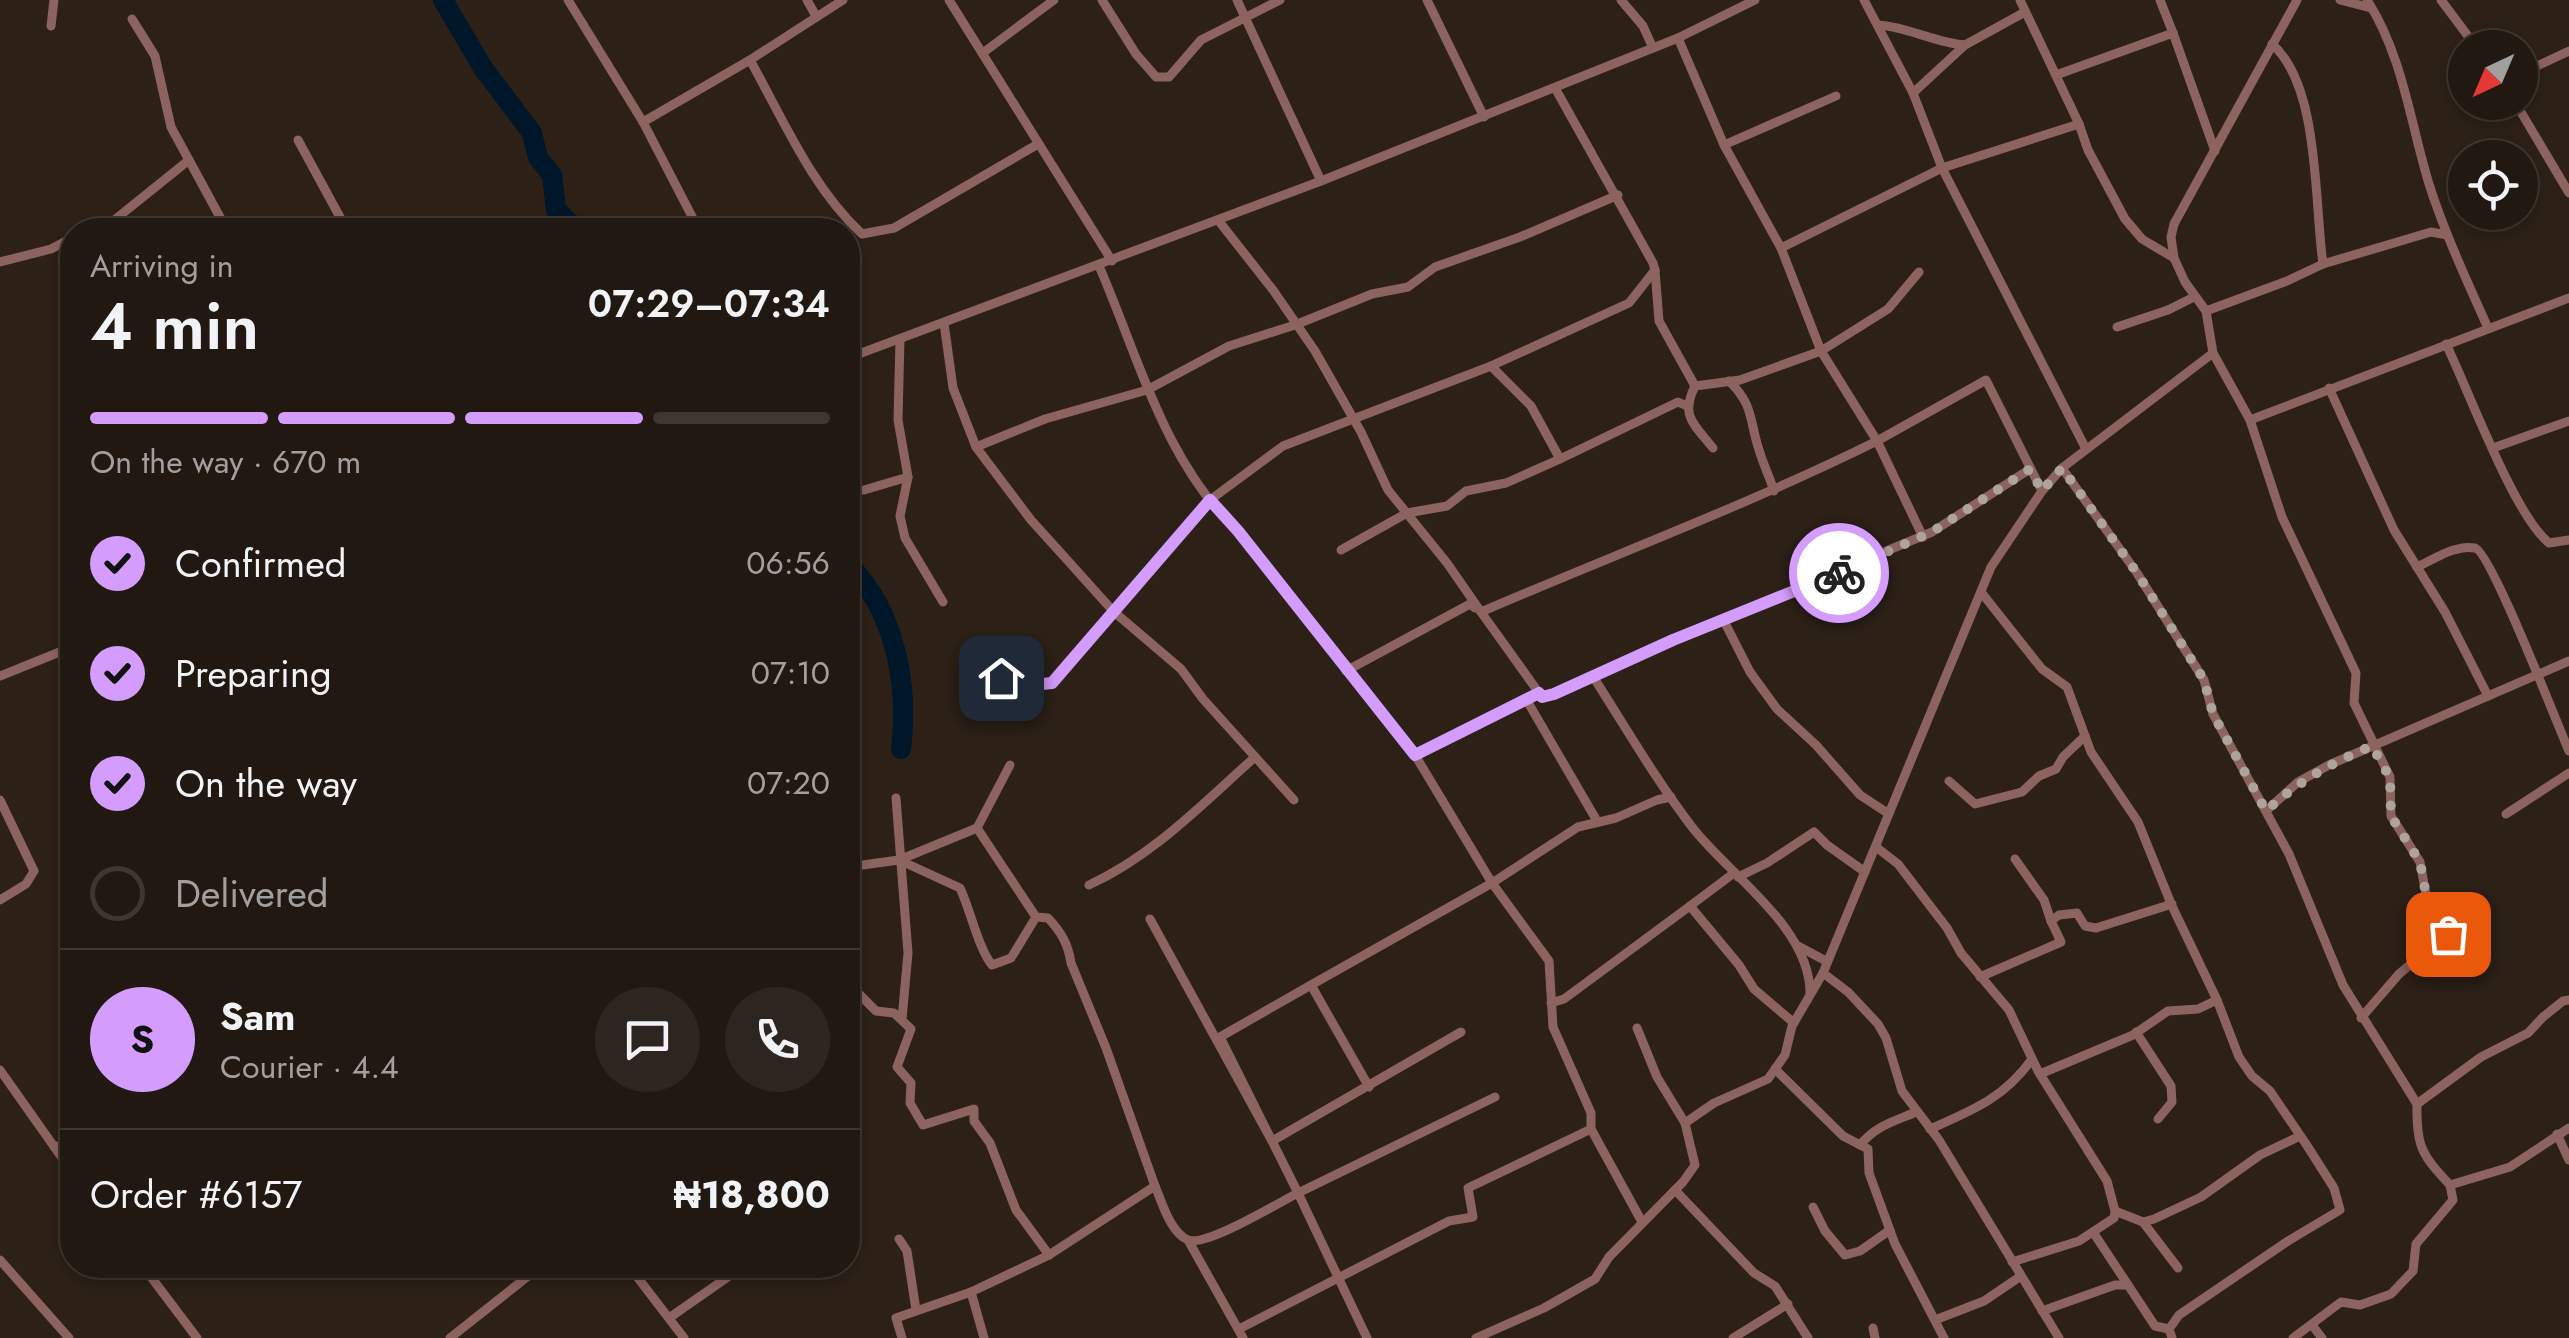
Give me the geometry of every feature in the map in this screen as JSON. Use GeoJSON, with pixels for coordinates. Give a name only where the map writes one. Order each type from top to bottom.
{"type":"FeatureCollection","features":[{"type":"Feature","properties":{"kind":"street"},"geometry":{"type":"LineString","coordinates":[[52,26],[54,0]]}},
{"type":"Feature","properties":{"kind":"street"},"geometry":{"type":"LineString","coordinates":[[585,0],[570,4],[643,122],[694,218]]}},
{"type":"Feature","properties":{"kind":"street"},"geometry":{"type":"LineString","coordinates":[[807,0],[816,16]]}},
{"type":"Feature","properties":{"kind":"street"},"geometry":{"type":"LineString","coordinates":[[643,122],[843,0]]}},
{"type":"Feature","properties":{"kind":"street"},"geometry":{"type":"LineString","coordinates":[[949,0],[1112,262]]}},
{"type":"Feature","properties":{"kind":"street"},"geometry":{"type":"LineString","coordinates":[[984,52],[1054,0]]}},
{"type":"Feature","properties":{"kind":"street"},"geometry":{"type":"LineString","coordinates":[[1102,0],[1136,54],[1156,77],[1170,76],[1201,40],[1280,0]]}},
{"type":"Feature","properties":{"kind":"street"},"geometry":{"type":"LineString","coordinates":[[1237,0],[1320,181]]}},
{"type":"Feature","properties":{"kind":"street"},"geometry":{"type":"LineString","coordinates":[[1622,0],[1643,26],[1653,48]]}},
{"type":"Feature","properties":{"kind":"street"},"geometry":{"type":"LineString","coordinates":[[860,354],[1112,262],[1556,88],[1678,38],[1756,0]]}},
{"type":"Feature","properties":{"kind":"street"},"geometry":{"type":"LineString","coordinates":[[1864,0],[1913,93],[1942,168],[2086,449]]}},
{"type":"Feature","properties":{"kind":"street"},"geometry":{"type":"LineString","coordinates":[[2020,0],[2088,150],[2125,219],[2142,239],[2174,258]]}},
{"type":"Feature","properties":{"kind":"street"},"geometry":{"type":"LineString","coordinates":[[2160,0],[2215,151]]}},
{"type":"Feature","properties":{"kind":"street"},"geometry":{"type":"LineString","coordinates":[[2297,0],[2174,224],[2171,237],[2174,258],[2194,297],[2206,310],[2213,353],[2250,420],[2282,517],[2356,672],[2354,703],[2390,778],[2391,816],[2420,862],[2429,911],[2448,934],[2399,974],[2361,1018]]}},
{"type":"Feature","properties":{"kind":"street"},"geometry":{"type":"LineString","coordinates":[[2340,0],[2370,4],[2388,38],[2447,235],[2488,328]]}},
{"type":"Feature","properties":{"kind":"street"},"geometry":{"type":"LineString","coordinates":[[2441,0],[2464,30]]}},
{"type":"Feature","properties":{"kind":"street"},"geometry":{"type":"LineString","coordinates":[[1432,2],[1484,116]]}},
{"type":"Feature","properties":{"kind":"street"},"geometry":{"type":"LineString","coordinates":[[1913,93],[1966,45],[2026,12]]}},
{"type":"Feature","properties":{"kind":"street"},"geometry":{"type":"LineString","coordinates":[[132,18],[155,56],[171,127],[220,218]]}},
{"type":"Feature","properties":{"kind":"street"},"geometry":{"type":"LineString","coordinates":[[1878,25],[1966,45]]}},
{"type":"Feature","properties":{"kind":"street"},"geometry":{"type":"LineString","coordinates":[[2056,76],[2173,33]]}},
{"type":"Feature","properties":{"kind":"street"},"geometry":{"type":"LineString","coordinates":[[1678,38],[1724,146],[1781,248],[1821,351],[1877,441],[1923,536]]}},
{"type":"Feature","properties":{"kind":"street"},"geometry":{"type":"LineString","coordinates":[[2272,44],[2291,63],[2307,108],[2323,264]]}},
{"type":"Feature","properties":{"kind":"street"},"geometry":{"type":"LineString","coordinates":[[2538,66],[2569,51]]}},
{"type":"Feature","properties":{"kind":"street"},"geometry":{"type":"LineString","coordinates":[[750,60],[814,176],[845,218]]}},
{"type":"Feature","properties":{"kind":"street"},"geometry":{"type":"LineString","coordinates":[[1556,88],[1655,270],[1660,320],[1696,386]]}},
{"type":"Feature","properties":{"kind":"street"},"geometry":{"type":"LineString","coordinates":[[1724,146],[1836,96]]}},
{"type":"Feature","properties":{"kind":"street"},"geometry":{"type":"LineString","coordinates":[[2526,120],[2569,193]]}},
{"type":"Feature","properties":{"kind":"street"},"geometry":{"type":"LineString","coordinates":[[1781,248],[1942,168],[2079,124]]}},
{"type":"Feature","properties":{"kind":"street"},"geometry":{"type":"LineString","coordinates":[[298,140],[340,218]]}},
{"type":"Feature","properties":{"kind":"street"},"geometry":{"type":"LineString","coordinates":[[860,232],[894,228],[1038,144]]}},
{"type":"Feature","properties":{"kind":"street"},"geometry":{"type":"LineString","coordinates":[[117,218],[188,160]]}},
{"type":"Feature","properties":{"kind":"street"},"geometry":{"type":"LineString","coordinates":[[976,447],[1045,419],[1147,390],[1229,346],[1372,294],[1408,287],[1435,267],[1618,196]]}},
{"type":"Feature","properties":{"kind":"street"},"geometry":{"type":"LineString","coordinates":[[1218,220],[1314,351],[1388,490],[1542,697],[1923,536],[2030,469]]}},
{"type":"Feature","properties":{"kind":"street"},"geometry":{"type":"LineString","coordinates":[[2206,310],[2287,282],[2323,264],[2431,232],[2447,235]]}},
{"type":"Feature","properties":{"kind":"street"},"geometry":{"type":"LineString","coordinates":[[0,262],[60,244]]}},
{"type":"Feature","properties":{"kind":"street"},"geometry":{"type":"LineString","coordinates":[[1100,266],[1147,390],[1210,500],[1415,755],[1492,883],[1549,961],[1558,1044],[1591,1112],[1591,1129],[1642,1222]]}},
{"type":"Feature","properties":{"kind":"street"},"geometry":{"type":"LineString","coordinates":[[986,666],[1012,687],[1052,683],[1210,500],[1283,446],[1492,366],[1629,303],[1655,270]]}},
{"type":"Feature","properties":{"kind":"street"},"geometry":{"type":"LineString","coordinates":[[1696,386],[1740,380],[1821,351],[1888,310],[1920,272]]}},
{"type":"Feature","properties":{"kind":"street"},"geometry":{"type":"LineString","coordinates":[[2116,327],[2194,297]]}},
{"type":"Feature","properties":{"kind":"street"},"geometry":{"type":"LineString","coordinates":[[2250,420],[2569,298]]}},
{"type":"Feature","properties":{"kind":"street"},"geometry":{"type":"LineString","coordinates":[[944,323],[953,388],[961,417],[976,447],[1031,520],[1113,611],[1181,669],[1202,699],[1294,800]]}},
{"type":"Feature","properties":{"kind":"street"},"geometry":{"type":"LineString","coordinates":[[900,339],[898,420],[908,477],[900,516],[905,538],[943,602]]}},
{"type":"Feature","properties":{"kind":"street"},"geometry":{"type":"LineString","coordinates":[[2446,344],[2536,532],[2549,543],[2569,540]]}},
{"type":"Feature","properties":{"kind":"street"},"geometry":{"type":"LineString","coordinates":[[1685,1123],[1714,1103],[1768,1079],[1786,1055],[1794,1022],[1822,973],[1992,567],[2042,491],[2062,468],[2213,353]]}},
{"type":"Feature","properties":{"kind":"street"},"geometry":{"type":"LineString","coordinates":[[1492,366],[1531,406],[1560,458]]}},
{"type":"Feature","properties":{"kind":"street"},"geometry":{"type":"LineString","coordinates":[[1482,612],[1618,552],[1774,491],[1877,441],[1986,380],[2042,491]]}},
{"type":"Feature","properties":{"kind":"street"},"geometry":{"type":"LineString","coordinates":[[1729,381],[1744,396],[1753,417],[1759,452],[1774,491]]}},
{"type":"Feature","properties":{"kind":"street"},"geometry":{"type":"LineString","coordinates":[[1686,406],[1696,386]]}},
{"type":"Feature","properties":{"kind":"street"},"geometry":{"type":"LineString","coordinates":[[2329,388],[2394,530],[2454,628],[2488,696]]}},
{"type":"Feature","properties":{"kind":"street"},"geometry":{"type":"LineString","coordinates":[[1340,550],[1407,513],[1447,506],[1466,491],[1506,483],[1678,402],[1686,406],[1695,426],[1713,448]]}},
{"type":"Feature","properties":{"kind":"street"},"geometry":{"type":"LineString","coordinates":[[2493,448],[2569,420]]}},
{"type":"Feature","properties":{"kind":"street"},"geometry":{"type":"LineString","coordinates":[[2062,468],[2137,573],[2204,680],[2213,714],[2288,854],[2342,985],[2417,1104],[2416,1126],[2423,1155],[2450,1185],[2453,1200],[2416,1244],[2414,1271],[2392,1294],[2360,1304],[2342,1302],[2293,1338]]}},
{"type":"Feature","properties":{"kind":"street"},"geometry":{"type":"LineString","coordinates":[[864,490],[908,477]]}},
{"type":"Feature","properties":{"kind":"street"},"geometry":{"type":"LineString","coordinates":[[2417,567],[2455,550],[2476,548],[2483,552],[2502,588],[2569,751]]}},
{"type":"Feature","properties":{"kind":"street"},"geometry":{"type":"LineString","coordinates":[[1981,592],[2042,669],[2067,687],[2091,752],[2138,822],[2218,1000],[2239,1057],[2252,1076],[2270,1091],[2300,1136],[2334,1188],[2340,1210],[2179,1314],[2170,1334],[2155,1326],[2093,1232]]}},
{"type":"Feature","properties":{"kind":"street"},"geometry":{"type":"LineString","coordinates":[[1346,670],[1470,604],[1482,612]]}},
{"type":"Feature","properties":{"kind":"street"},"geometry":{"type":"LineString","coordinates":[[1724,621],[1750,672],[1777,709],[1816,745],[1860,795],[1889,814]]}},
{"type":"Feature","properties":{"kind":"street"},"geometry":{"type":"LineString","coordinates":[[0,676],[60,652]]}},
{"type":"Feature","properties":{"kind":"street"},"geometry":{"type":"LineString","coordinates":[[2266,811],[2298,782],[2329,764],[2569,661]]}},
{"type":"Feature","properties":{"kind":"street"},"geometry":{"type":"LineString","coordinates":[[1594,678],[1703,841],[1773,913],[1795,945],[1810,977],[1810,993]]}},
{"type":"Feature","properties":{"kind":"street"},"geometry":{"type":"LineString","coordinates":[[1415,755],[1539,693]]}},
{"type":"Feature","properties":{"kind":"street"},"geometry":{"type":"LineString","coordinates":[[1526,699],[1597,820]]}},
{"type":"Feature","properties":{"kind":"street"},"geometry":{"type":"LineString","coordinates":[[1948,781],[1976,804],[1997,796],[2005,798],[2022,792],[2039,776],[2056,769],[2085,736]]}},
{"type":"Feature","properties":{"kind":"street"},"geometry":{"type":"LineString","coordinates":[[1089,885],[1125,868],[1167,836],[1255,756]]}},
{"type":"Feature","properties":{"kind":"street"},"geometry":{"type":"LineString","coordinates":[[860,865],[899,860],[977,828],[1010,765]]}},
{"type":"Feature","properties":{"kind":"street"},"geometry":{"type":"LineString","coordinates":[[2506,814],[2568,775]]}},
{"type":"Feature","properties":{"kind":"street"},"geometry":{"type":"LineString","coordinates":[[896,798],[908,952],[902,1019]]}},
{"type":"Feature","properties":{"kind":"street"},"geometry":{"type":"LineString","coordinates":[[1367,1338],[1220,1038],[1530,861],[1561,837],[1597,820],[1616,818],[1671,798]]}},
{"type":"Feature","properties":{"kind":"street"},"geometry":{"type":"LineString","coordinates":[[0,800],[34,871],[26,884],[0,900]]}},
{"type":"Feature","properties":{"kind":"street"},"geometry":{"type":"LineString","coordinates":[[977,828],[1036,917]]}},
{"type":"Feature","properties":{"kind":"street"},"geometry":{"type":"LineString","coordinates":[[1551,1003],[1564,999],[1736,875],[1767,863],[1814,832],[1864,872]]}},
{"type":"Feature","properties":{"kind":"street"},"geometry":{"type":"LineString","coordinates":[[1876,847],[1898,864],[1980,977],[2009,1010],[2040,1074],[2106,1182],[2114,1218],[2078,1242],[2012,1262]]}},
{"type":"Feature","properties":{"kind":"street"},"geometry":{"type":"LineString","coordinates":[[1980,977],[2061,942],[2044,900],[2014,859]]}},
{"type":"Feature","properties":{"kind":"street"},"geometry":{"type":"LineString","coordinates":[[899,860],[960,888],[984,956],[992,966],[1011,958],[1036,917]]}},
{"type":"Feature","properties":{"kind":"street"},"geometry":{"type":"LineString","coordinates":[[2051,920],[2077,913],[2085,926],[2096,928],[2172,904]]}},
{"type":"Feature","properties":{"kind":"street"},"geometry":{"type":"LineString","coordinates":[[1690,906],[1740,965],[1754,990],[1794,1022]]}},
{"type":"Feature","properties":{"kind":"street"},"geometry":{"type":"LineString","coordinates":[[1036,917],[1048,918],[1064,938],[1156,1186],[1174,1226],[1188,1240],[1241,1333],[1338,1276],[1449,1221],[1473,1217],[1466,1192],[1474,1183],[1591,1129]]}},
{"type":"Feature","properties":{"kind":"street"},"geometry":{"type":"LineString","coordinates":[[1150,919],[1272,1140]]}},
{"type":"Feature","properties":{"kind":"street"},"geometry":{"type":"LineString","coordinates":[[1795,945],[1826,961]]}},
{"type":"Feature","properties":{"kind":"street"},"geometry":{"type":"LineString","coordinates":[[1822,973],[1848,992],[1878,1024],[1902,1091],[1940,1140],[2059,1338]]}},
{"type":"Feature","properties":{"kind":"street"},"geometry":{"type":"LineString","coordinates":[[1311,985],[1369,1086]]}},
{"type":"Feature","properties":{"kind":"street"},"geometry":{"type":"LineString","coordinates":[[860,995],[876,1011],[894,1013],[911,1029],[897,1068],[911,1083],[910,1102],[923,1125],[974,1109],[974,1121],[990,1143],[1016,1210],[1050,1256]]}},
{"type":"Feature","properties":{"kind":"street"},"geometry":{"type":"LineString","coordinates":[[2040,1074],[2136,1032],[2168,1012],[2198,1010],[2218,1000]]}},
{"type":"Feature","properties":{"kind":"street"},"geometry":{"type":"LineString","coordinates":[[2417,1104],[2481,1057],[2528,1033],[2543,1017],[2569,1000]]}},
{"type":"Feature","properties":{"kind":"street"},"geometry":{"type":"LineString","coordinates":[[1476,1338],[1595,1280],[1609,1258],[1695,1165],[1685,1123],[1658,1077],[1637,1028]]}},
{"type":"Feature","properties":{"kind":"street"},"geometry":{"type":"LineString","coordinates":[[1272,1140],[1461,1032]]}},
{"type":"Feature","properties":{"kind":"street"},"geometry":{"type":"LineString","coordinates":[[2136,1032],[2172,1086],[2172,1102],[2158,1119]]}},
{"type":"Feature","properties":{"kind":"street"},"geometry":{"type":"LineString","coordinates":[[1930,1129],[1984,1106],[2022,1074],[2032,1058]]}},
{"type":"Feature","properties":{"kind":"street"},"geometry":{"type":"LineString","coordinates":[[1776,1069],[1832,1126],[1868,1149],[1869,1172],[1895,1244],[1944,1338]]}},
{"type":"Feature","properties":{"kind":"street"},"geometry":{"type":"LineString","coordinates":[[0,1070],[60,1156]]}},
{"type":"Feature","properties":{"kind":"street"},"geometry":{"type":"LineString","coordinates":[[1188,1240],[1201,1241],[1494,1098]]}},
{"type":"Feature","properties":{"kind":"street"},"geometry":{"type":"LineString","coordinates":[[1860,1145],[1872,1131],[1916,1112]]}},
{"type":"Feature","properties":{"kind":"street"},"geometry":{"type":"LineString","coordinates":[[2450,1185],[2510,1167],[2569,1128]]}},
{"type":"Feature","properties":{"kind":"street"},"geometry":{"type":"LineString","coordinates":[[2558,1134],[2569,1160]]}},
{"type":"Feature","properties":{"kind":"street"},"geometry":{"type":"LineString","coordinates":[[2144,1222],[2201,1196],[2260,1155],[2300,1136]]}},
{"type":"Feature","properties":{"kind":"street"},"geometry":{"type":"LineString","coordinates":[[54,1148],[60,1146]]}},
{"type":"Feature","properties":{"kind":"street"},"geometry":{"type":"LineString","coordinates":[[902,1338],[896,1318],[971,1292],[1050,1256],[1156,1186]]}},
{"type":"Feature","properties":{"kind":"street"},"geometry":{"type":"LineString","coordinates":[[1675,1190],[1754,1273],[1775,1286],[1808,1338]]}},
{"type":"Feature","properties":{"kind":"street"},"geometry":{"type":"LineString","coordinates":[[1814,1207],[1825,1231],[1845,1255],[1860,1251],[1890,1230]]}},
{"type":"Feature","properties":{"kind":"street"},"geometry":{"type":"LineString","coordinates":[[2115,1211],[2144,1222],[2178,1268]]}},
{"type":"Feature","properties":{"kind":"street"},"geometry":{"type":"LineString","coordinates":[[899,1239],[906,1252],[916,1310]]}},
{"type":"Feature","properties":{"kind":"street"},"geometry":{"type":"LineString","coordinates":[[0,1260],[69,1338]]}},
{"type":"Feature","properties":{"kind":"street"},"geometry":{"type":"LineString","coordinates":[[1935,1320],[1984,1301],[2021,1276]]}},
{"type":"Feature","properties":{"kind":"street"},"geometry":{"type":"LineString","coordinates":[[152,1278],[197,1338]]}},
{"type":"Feature","properties":{"kind":"street"},"geometry":{"type":"LineString","coordinates":[[450,1338],[526,1278]]}},
{"type":"Feature","properties":{"kind":"street"},"geometry":{"type":"LineString","coordinates":[[638,1278],[684,1338]]}},
{"type":"Feature","properties":{"kind":"street"},"geometry":{"type":"LineString","coordinates":[[669,1318],[726,1278]]}},
{"type":"Feature","properties":{"kind":"street"},"geometry":{"type":"LineString","coordinates":[[2042,1311],[2115,1285],[2128,1285]]}},
{"type":"Feature","properties":{"kind":"street"},"geometry":{"type":"LineString","coordinates":[[971,1292],[984,1338]]}},
{"type":"Feature","properties":{"kind":"street"},"geometry":{"type":"LineString","coordinates":[[1733,1338],[1788,1304]]}},
{"type":"Feature","properties":{"kind":"street"},"geometry":{"type":"LineString","coordinates":[[2312,1325],[2322,1338]]}},
{"type":"Feature","properties":{"kind":"waterway"},"geometry":{"type":"LineString","coordinates":[[443,0],[483,68],[532,133],[538,158],[552,175],[556,210],[565,218]]}},
{"type":"Feature","properties":{"kind":"waterway"},"geometry":{"type":"LineString","coordinates":[[860,578],[877,603],[895,650],[903,700],[901,749]]}},
{"type":"Feature","properties":{"kind":"way so far"},"geometry":{"type":"LineString","coordinates":[[1839,573],[1932,532],[2030,469],[2042,491],[2062,468],[2137,573],[2204,680],[2213,714],[2266,811],[2298,782],[2372,746],[2390,778],[2391,816],[2420,862],[2429,911],[2448,934]]}},
{"type":"Feature","properties":{"kind":"route"},"geometry":{"type":"LineString","coordinates":[[1001,678],[1012,687],[1052,683],[1210,500],[1415,755],[1539,693],[1542,697],[1554,694],[1594,678],[1673,640],[1839,573]]}}]}
